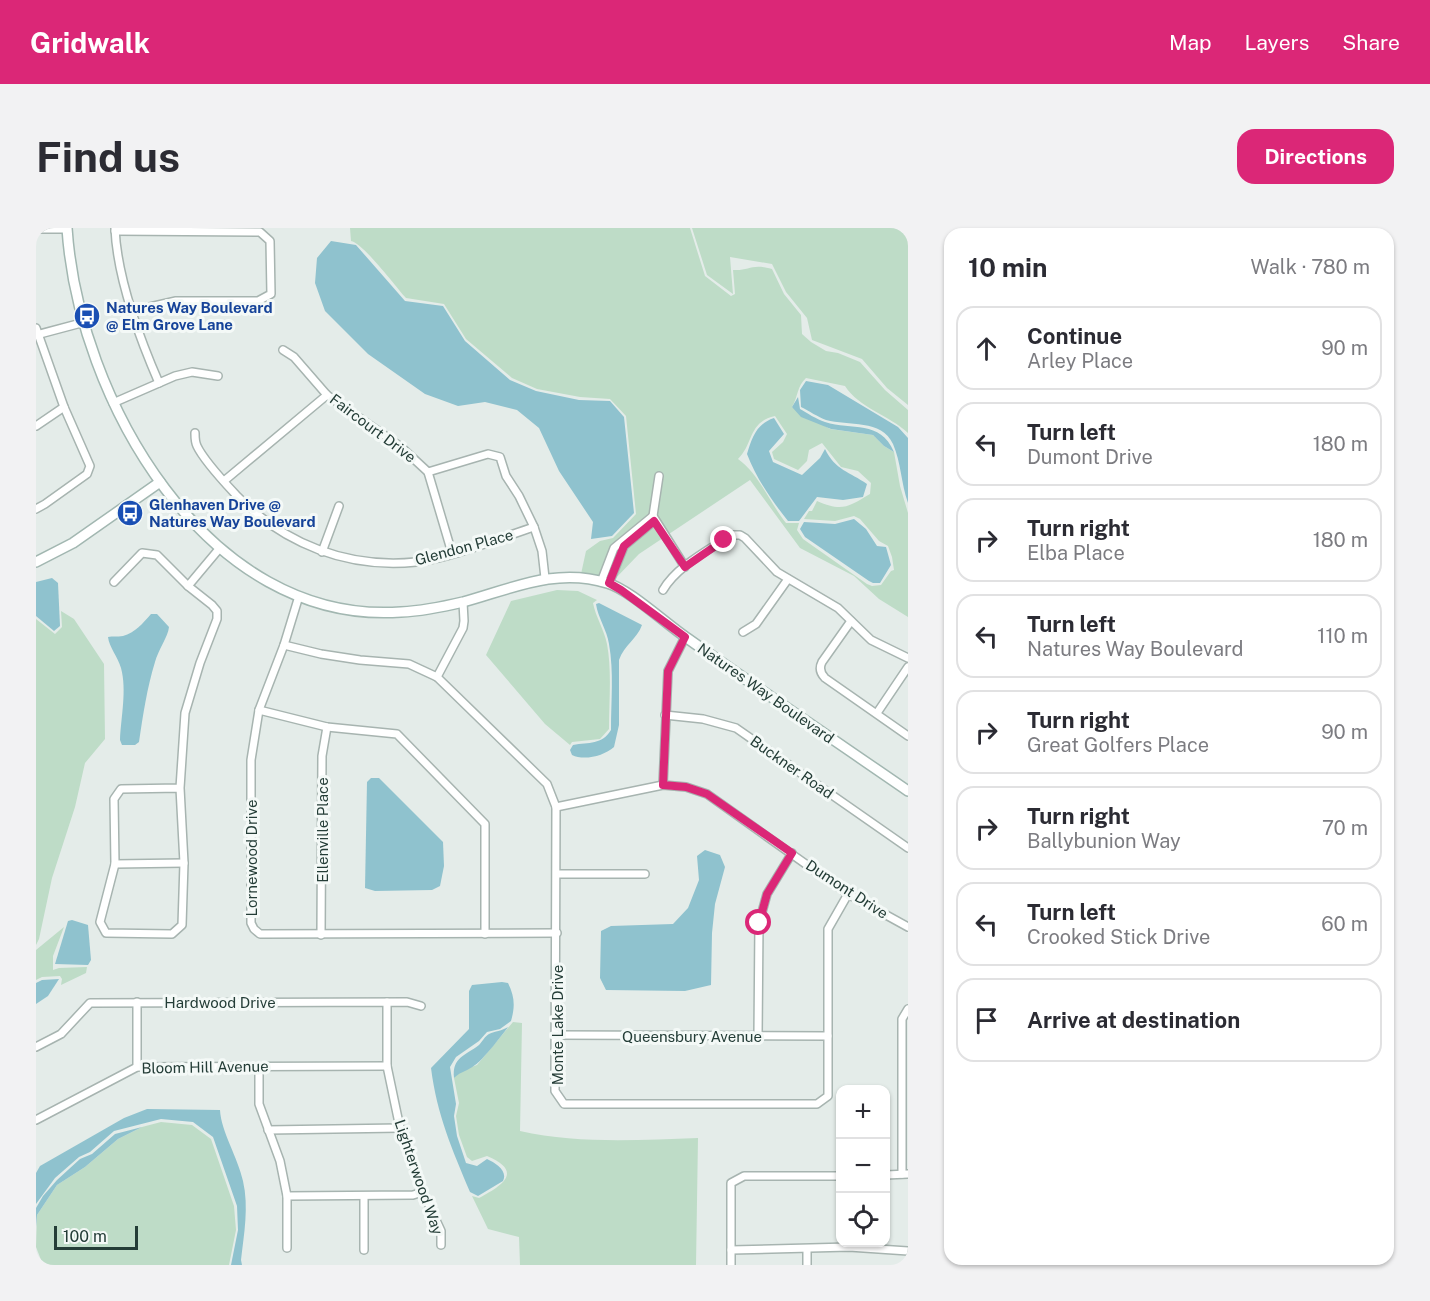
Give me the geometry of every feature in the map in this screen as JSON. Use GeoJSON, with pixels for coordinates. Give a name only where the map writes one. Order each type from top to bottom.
{"type":"FeatureCollection","features":[{"type":"Feature","properties":{"kind":"street"},"geometry":{"type":"LineString","coordinates":[[36,229],[67,228]]}},
{"type":"Feature","properties":{"kind":"street","name":"Natures Way Boulevard"},"geometry":{"type":"LineString","coordinates":[[67,228],[71,267],[85,322],[113,403],[160,482],[190,520],[219,549],[251,573],[275,586],[327,605],[359,611],[397,612],[431,609],[463,602],[545,578],[572,576],[605,582],[621,590],[685,637],[908,790]]}},
{"type":"Feature","properties":{"kind":"street"},"geometry":{"type":"LineString","coordinates":[[132,312],[176,301],[258,301],[271,294],[270,242],[260,232],[115,230],[116,247],[132,312],[143,347],[159,383]]}},
{"type":"Feature","properties":{"kind":"street"},"geometry":{"type":"LineString","coordinates":[[36,509],[87,474],[90,466],[64,407],[37,333],[85,322]]}},
{"type":"Feature","properties":{"kind":"street","name":"Faircourt Drive"},"geometry":{"type":"LineString","coordinates":[[284,350],[294,357],[327,394],[401,447],[429,472],[452,553]]}},
{"type":"Feature","properties":{"kind":"street"},"geometry":{"type":"LineString","coordinates":[[113,403],[175,375],[192,372],[218,375]]}},
{"type":"Feature","properties":{"kind":"street"},"geometry":{"type":"LineString","coordinates":[[224,482],[327,394]]}},
{"type":"Feature","properties":{"kind":"street"},"geometry":{"type":"LineString","coordinates":[[36,426],[64,407]]}},
{"type":"Feature","properties":{"kind":"street","name":"Glendon Place"},"geometry":{"type":"LineString","coordinates":[[195,433],[196,445],[224,482],[250,509],[276,530],[322,552],[365,562],[416,562],[534,527]]}},
{"type":"Feature","properties":{"kind":"street"},"geometry":{"type":"LineString","coordinates":[[429,472],[488,454],[500,457],[506,476],[534,527],[542,551],[545,578]]}},
{"type":"Feature","properties":{"kind":"street"},"geometry":{"type":"LineString","coordinates":[[605,582],[624,546],[653,518],[659,476]]}},
{"type":"Feature","properties":{"kind":"street"},"geometry":{"type":"LineString","coordinates":[[36,562],[73,543],[160,482]]}},
{"type":"Feature","properties":{"kind":"street"},"geometry":{"type":"LineString","coordinates":[[322,552],[339,506]]}},
{"type":"Feature","properties":{"kind":"street"},"geometry":{"type":"LineString","coordinates":[[605,582],[607,563],[618,542],[653,518]]}},
{"type":"Feature","properties":{"kind":"street"},"geometry":{"type":"LineString","coordinates":[[653,518],[685,567]]}},
{"type":"Feature","properties":{"kind":"street"},"geometry":{"type":"LineString","coordinates":[[663,590],[670,578],[731,535],[737,534],[745,538],[777,572],[838,608],[871,640],[908,658]]}},
{"type":"Feature","properties":{"kind":"street"},"geometry":{"type":"LineString","coordinates":[[188,586],[219,549]]}},
{"type":"Feature","properties":{"kind":"street"},"geometry":{"type":"LineString","coordinates":[[114,582],[142,553],[157,555],[188,586],[212,605],[217,611],[217,619],[200,663],[185,713],[180,788],[184,863],[182,925],[172,934],[106,933],[100,922],[115,864],[114,799],[121,789],[180,788]]}},
{"type":"Feature","properties":{"kind":"street"},"geometry":{"type":"LineString","coordinates":[[607,563],[615,565]]}},
{"type":"Feature","properties":{"kind":"street"},"geometry":{"type":"LineString","coordinates":[[742,632],[756,624],[788,579]]}},
{"type":"Feature","properties":{"kind":"street","name":"Lornewood Drive"},"geometry":{"type":"LineString","coordinates":[[299,596],[284,645],[259,710],[250,760],[251,923],[254,929],[260,934],[321,935],[557,933]]}},
{"type":"Feature","properties":{"kind":"street"},"geometry":{"type":"LineString","coordinates":[[437,676],[463,628],[463,602]]}},
{"type":"Feature","properties":{"kind":"street"},"geometry":{"type":"LineString","coordinates":[[850,621],[824,657],[820,671],[825,678],[908,736]]}},
{"type":"Feature","properties":{"kind":"street"},"geometry":{"type":"LineString","coordinates":[[663,785],[668,671],[685,637]]}},
{"type":"Feature","properties":{"kind":"street","name":"Monte Lake Drive"},"geometry":{"type":"LineString","coordinates":[[284,645],[350,659],[409,664],[437,676],[547,784],[556,807],[555,1091],[564,1104],[817,1104],[828,1096],[828,929],[848,894]]}},
{"type":"Feature","properties":{"kind":"street"},"geometry":{"type":"LineString","coordinates":[[876,713],[908,667]]}},
{"type":"Feature","properties":{"kind":"street"},"geometry":{"type":"LineString","coordinates":[[259,710],[327,727],[397,734],[485,824],[485,934]]}},
{"type":"Feature","properties":{"kind":"street","name":"Buckner Road"},"geometry":{"type":"LineString","coordinates":[[665,715],[703,719],[736,728],[908,848]]}},
{"type":"Feature","properties":{"kind":"street","name":"Ellenville Place"},"geometry":{"type":"LineString","coordinates":[[321,935],[322,756],[327,727]]}},
{"type":"Feature","properties":{"kind":"street","name":"Dumont Drive"},"geometry":{"type":"LineString","coordinates":[[556,807],[663,785],[686,787],[707,794],[848,894],[908,927]]}},
{"type":"Feature","properties":{"kind":"street"},"geometry":{"type":"LineString","coordinates":[[758,1036],[759,923],[767,894],[792,853]]}},
{"type":"Feature","properties":{"kind":"street"},"geometry":{"type":"LineString","coordinates":[[115,864],[184,863]]}},
{"type":"Feature","properties":{"kind":"street"},"geometry":{"type":"LineString","coordinates":[[557,874],[645,874]]}},
{"type":"Feature","properties":{"kind":"street"},"geometry":{"type":"LineString","coordinates":[[137,1002],[137,1067]]}},
{"type":"Feature","properties":{"kind":"street","name":"Lighterwood Way"},"geometry":{"type":"LineString","coordinates":[[387,1002],[387,1066],[400,1128],[423,1192],[441,1232],[441,1245]]}},
{"type":"Feature","properties":{"kind":"street","name":"Hardwood Drive"},"geometry":{"type":"LineString","coordinates":[[36,1047],[61,1034],[90,1003],[407,1002],[421,1006]]}},
{"type":"Feature","properties":{"kind":"street"},"geometry":{"type":"LineString","coordinates":[[890,1175],[905,1174],[902,1019],[908,1009]]}},
{"type":"Feature","properties":{"kind":"street","name":"Queensbury Avenue"},"geometry":{"type":"LineString","coordinates":[[556,1035],[828,1036]]}},
{"type":"Feature","properties":{"kind":"street"},"geometry":{"type":"LineString","coordinates":[[259,1066],[260,1104],[280,1161],[287,1196],[287,1248]]}},
{"type":"Feature","properties":{"kind":"street","name":"Bloom Hill Avenue"},"geometry":{"type":"LineString","coordinates":[[36,1120],[137,1067],[387,1066]]}},
{"type":"Feature","properties":{"kind":"street"},"geometry":{"type":"LineString","coordinates":[[268,1130],[400,1128]]}},
{"type":"Feature","properties":{"kind":"street"},"geometry":{"type":"LineString","coordinates":[[731,1265],[730,1183],[744,1176],[836,1176]]}},
{"type":"Feature","properties":{"kind":"street"},"geometry":{"type":"LineString","coordinates":[[287,1196],[413,1195],[423,1192]]}},
{"type":"Feature","properties":{"kind":"street"},"geometry":{"type":"LineString","coordinates":[[364,1196],[364,1250]]}},
{"type":"Feature","properties":{"kind":"street"},"geometry":{"type":"LineString","coordinates":[[731,1250],[836,1246]]}},
{"type":"Feature","properties":{"kind":"street"},"geometry":{"type":"LineString","coordinates":[[869,1247],[908,1251]]}},
{"type":"Feature","properties":{"kind":"street"},"geometry":{"type":"LineString","coordinates":[[807,1249],[807,1265]]}},
{"type":"Feature","properties":{"kind":"green space"},"geometry":{"type":"Polygon","coordinates":[[[350,228],[690,228],[705,276],[731,296],[735,294],[733,270],[755,267],[772,269],[784,294],[801,315],[802,334],[826,351],[860,362],[885,390],[908,410],[908,433],[866,406],[845,386],[806,378],[801,384],[792,407],[830,429],[873,435],[894,452],[908,513],[908,617],[879,599],[854,576],[800,548],[750,480],[639,554],[613,581],[627,548],[655,514],[662,474],[657,472],[649,515],[617,540],[607,555],[599,578],[581,574],[586,551],[600,541],[613,538],[636,514],[626,416],[610,399],[580,397],[537,389],[512,378],[466,339],[444,304],[406,298],[371,257],[351,241],[350,228]],[[775,416],[766,419],[756,428],[738,459],[758,481],[786,523],[799,523],[797,530],[803,539],[867,584],[881,585],[894,570],[892,557],[888,546],[879,541],[860,519],[854,516],[835,521],[804,519],[809,511],[812,511],[817,501],[833,506],[845,506],[870,494],[871,483],[858,471],[841,467],[822,443],[809,450],[807,461],[798,470],[774,459],[772,452],[783,442],[787,434],[775,416]]]}},
{"type":"Feature","properties":{"kind":"green space"},"geometry":{"type":"Polygon","coordinates":[[[692,228],[908,228],[908,405],[887,388],[862,359],[812,340],[807,318],[786,292],[772,264],[730,257],[733,294],[707,275],[692,228]]]}},
{"type":"Feature","properties":{"kind":"green space"},"geometry":{"type":"Polygon","coordinates":[[[557,590],[578,591],[597,600],[593,603],[609,654],[609,729],[600,739],[572,742],[570,745],[545,724],[486,655],[511,601],[557,590]]]}},
{"type":"Feature","properties":{"kind":"green space"},"geometry":{"type":"Polygon","coordinates":[[[61,611],[74,619],[104,664],[105,739],[85,763],[75,807],[52,878],[36,945],[36,619],[55,634],[62,627],[61,611]]]}},
{"type":"Feature","properties":{"kind":"green space"},"geometry":{"type":"Polygon","coordinates":[[[64,927],[53,956],[53,970],[87,967],[86,973],[61,985],[60,976],[42,977],[36,980],[36,950],[64,927]]]}},
{"type":"Feature","properties":{"kind":"green space"},"geometry":{"type":"Polygon","coordinates":[[[513,1022],[522,1023],[520,1131],[586,1139],[698,1138],[696,1265],[520,1265],[519,1237],[488,1229],[472,1196],[479,1198],[495,1189],[507,1173],[498,1162],[487,1156],[472,1161],[467,1157],[459,1135],[456,1116],[459,1103],[454,1078],[460,1071],[477,1065],[513,1022]]]}},
{"type":"Feature","properties":{"kind":"green space"},"geometry":{"type":"Polygon","coordinates":[[[161,1122],[192,1125],[211,1139],[234,1206],[236,1230],[229,1265],[43,1265],[36,1247],[37,1215],[57,1185],[85,1167],[118,1139],[142,1127],[161,1122]]]}},
{"type":"Feature","properties":{"kind":"water"},"geometry":{"type":"Polygon","coordinates":[[[331,241],[356,245],[405,301],[443,306],[465,341],[510,380],[536,391],[579,400],[610,401],[624,417],[634,513],[612,536],[591,539],[593,522],[559,471],[539,428],[517,410],[485,402],[458,406],[425,394],[368,354],[325,311],[315,283],[317,258],[331,241]]]}},
{"type":"Feature","properties":{"kind":"water"},"geometry":{"type":"Polygon","coordinates":[[[806,381],[828,385],[898,427],[908,438],[908,503],[896,451],[888,436],[873,427],[826,420],[801,407],[800,390],[806,381]]]}},
{"type":"Feature","properties":{"kind":"water"},"geometry":{"type":"Polygon","coordinates":[[[798,397],[800,409],[835,425],[873,430],[888,442],[894,452],[873,435],[831,429],[801,417],[792,407],[798,397]]]}},
{"type":"Feature","properties":{"kind":"water"},"geometry":{"type":"Polygon","coordinates":[[[774,418],[784,434],[769,451],[773,462],[802,475],[820,458],[825,449],[833,462],[867,484],[863,497],[843,500],[817,497],[799,521],[788,521],[765,489],[747,454],[759,428],[774,418]]]}},
{"type":"Feature","properties":{"kind":"water"},"geometry":{"type":"Polygon","coordinates":[[[854,519],[866,529],[877,546],[886,547],[891,565],[880,583],[869,581],[805,537],[800,529],[804,522],[835,524],[854,519]]]}},
{"type":"Feature","properties":{"kind":"water"},"geometry":{"type":"Polygon","coordinates":[[[52,578],[58,583],[60,626],[54,631],[36,616],[36,582],[52,578]]]}},
{"type":"Feature","properties":{"kind":"water"},"geometry":{"type":"Polygon","coordinates":[[[599,603],[642,625],[619,660],[619,725],[614,747],[599,755],[582,758],[572,755],[570,750],[573,745],[599,741],[611,730],[611,655],[597,609],[596,604],[599,603]]]}},
{"type":"Feature","properties":{"kind":"water"},"geometry":{"type":"Polygon","coordinates":[[[151,614],[157,614],[169,627],[152,672],[139,742],[135,745],[122,745],[120,740],[124,694],[123,676],[108,637],[131,633],[151,614]]]}},
{"type":"Feature","properties":{"kind":"water"},"geometry":{"type":"Polygon","coordinates":[[[371,778],[379,778],[443,842],[444,866],[440,886],[432,890],[375,891],[365,888],[367,782],[371,778]]]}},
{"type":"Feature","properties":{"kind":"water"},"geometry":{"type":"Polygon","coordinates":[[[705,850],[720,855],[725,867],[715,904],[711,985],[685,991],[606,990],[600,978],[601,931],[611,926],[673,924],[688,908],[699,880],[697,856],[705,850]]]}},
{"type":"Feature","properties":{"kind":"water"},"geometry":{"type":"Polygon","coordinates":[[[68,921],[88,925],[91,960],[88,965],[55,964],[68,921]]]}},
{"type":"Feature","properties":{"kind":"water"},"geometry":{"type":"Polygon","coordinates":[[[59,979],[48,996],[36,1004],[36,983],[42,980],[59,979]]]}},
{"type":"Feature","properties":{"kind":"water"},"geometry":{"type":"Polygon","coordinates":[[[508,983],[513,997],[514,1007],[511,1021],[500,1029],[487,1032],[479,1041],[456,1057],[450,1067],[456,1104],[454,1116],[457,1136],[466,1163],[477,1166],[487,1159],[497,1165],[504,1174],[503,1181],[478,1196],[470,1192],[451,1146],[441,1117],[431,1068],[469,1029],[469,991],[472,985],[508,983]]]}},
{"type":"Feature","properties":{"kind":"water"},"geometry":{"type":"Polygon","coordinates":[[[508,1027],[478,1063],[454,1078],[455,1066],[460,1058],[479,1045],[491,1033],[508,1027]]]}},
{"type":"Feature","properties":{"kind":"water"},"geometry":{"type":"Polygon","coordinates":[[[147,1109],[220,1110],[223,1127],[241,1172],[245,1191],[246,1211],[242,1265],[231,1265],[238,1230],[237,1206],[213,1137],[193,1122],[161,1119],[114,1131],[55,1178],[36,1204],[36,1173],[40,1166],[124,1118],[147,1109]]]}},
{"type":"Feature","properties":{"kind":"water"},"geometry":{"type":"Polygon","coordinates":[[[142,1127],[118,1139],[85,1167],[57,1185],[37,1215],[36,1227],[36,1208],[57,1180],[80,1159],[92,1154],[115,1134],[142,1127]]]}},
{"type":"Feature","properties":{"kind":"place","name":"Natures Way Boulevard @ Elm Grove Lane"},"geometry":{"type":"Point","coordinates":[87,316]}},
{"type":"Feature","properties":{"kind":"place","name":"Glenhaven Drive @ Natures Way Boulevard"},"geometry":{"type":"Point","coordinates":[130,513]}},
{"type":"Feature","properties":{"kind":"route"},"geometry":{"type":"LineString","coordinates":[[724,540],[685,567],[654,521],[624,546],[609,583],[685,637],[668,671],[663,785],[686,787],[707,794],[792,853],[767,894],[759,923]]}}]}
